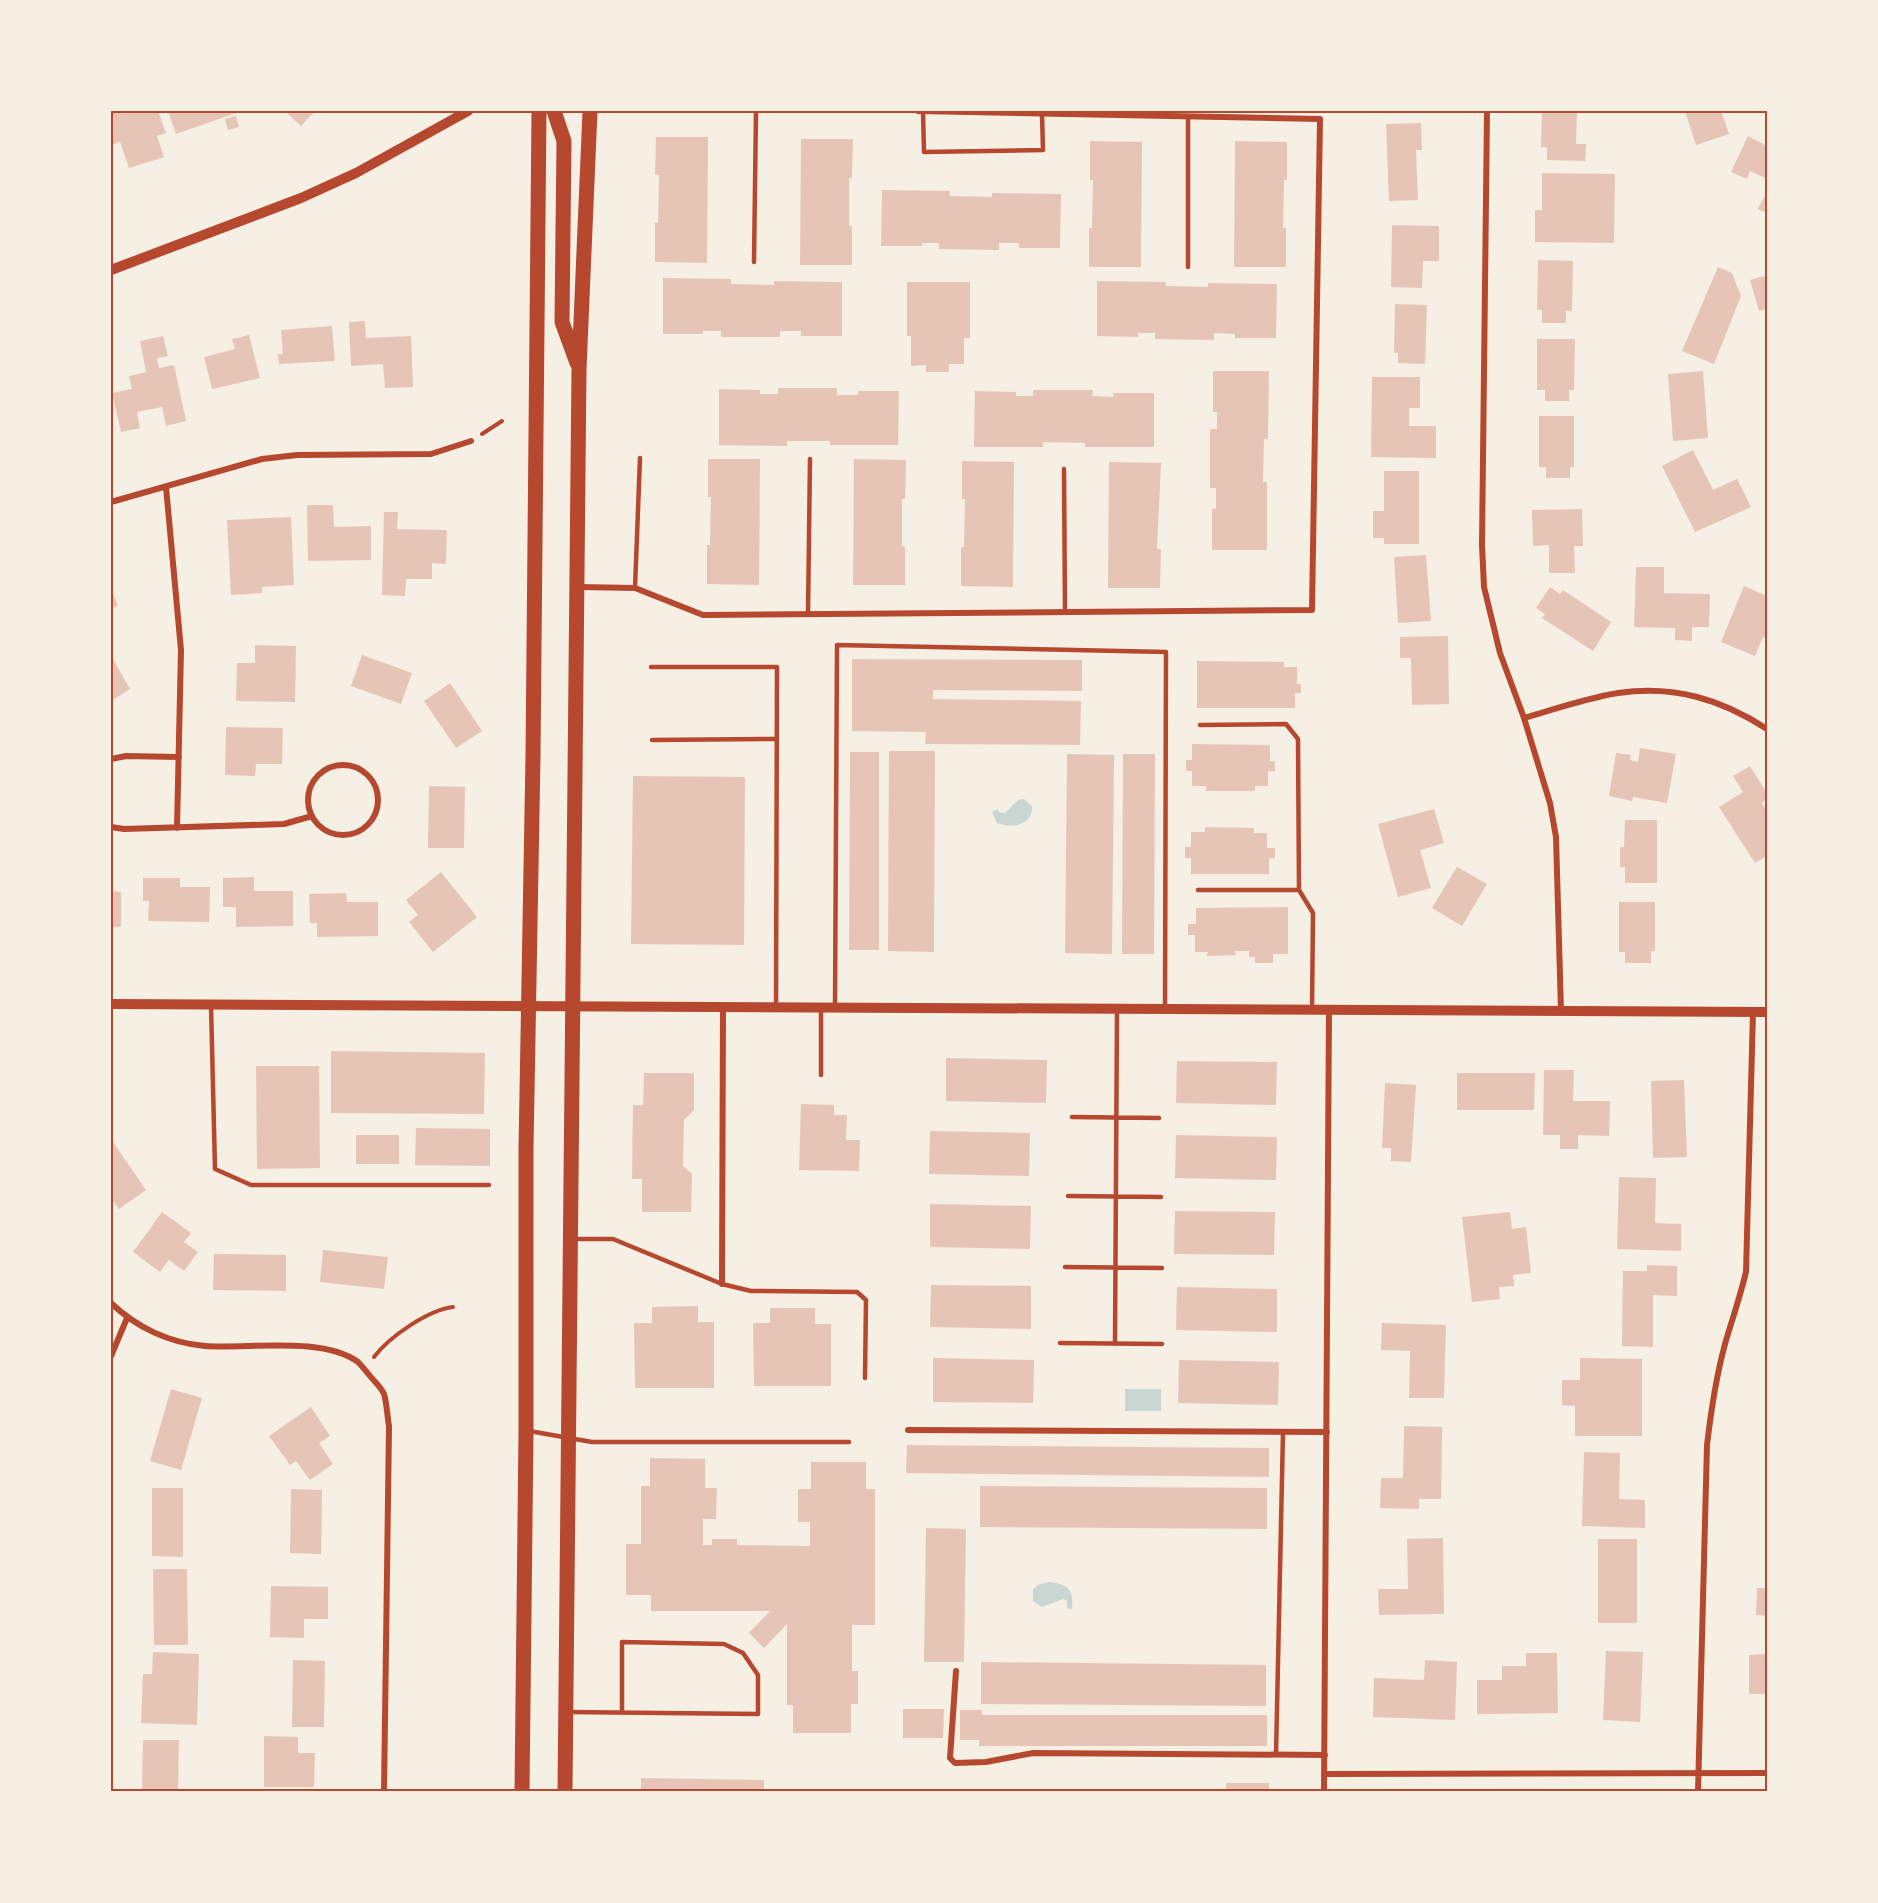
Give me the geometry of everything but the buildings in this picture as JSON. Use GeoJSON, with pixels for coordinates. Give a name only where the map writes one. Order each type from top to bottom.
{"type":"FeatureCollection","features":[{"type":"Feature","properties":{"kind":"main road"},"geometry":{"type":"LineString","coordinates":[[522,1792],[528,1005],[539,111]]}},
{"type":"Feature","properties":{"kind":"main road"},"geometry":{"type":"LineString","coordinates":[[554,111],[564,141],[561,322],[579,369]]}},
{"type":"Feature","properties":{"kind":"main road"},"geometry":{"type":"LineString","coordinates":[[565,1792],[579,369],[590,111]]}},
{"type":"Feature","properties":{"kind":"street"},"geometry":{"type":"LineString","coordinates":[[111,270],[301,198],[356,173],[468,111]]}},
{"type":"Feature","properties":{"kind":"street"},"geometry":{"type":"LineString","coordinates":[[578,587],[635,588],[704,615],[1312,610],[1320,119],[918,111]]}},
{"type":"Feature","properties":{"kind":"street"},"geometry":{"type":"LineString","coordinates":[[1487,111],[1482,545],[1484,587],[1500,653],[1524,718],[1550,803],[1556,837],[1561,1011]]}},
{"type":"Feature","properties":{"kind":"street"},"geometry":{"type":"LineString","coordinates":[[111,502],[262,459],[297,455],[431,454],[471,441]]}},
{"type":"Feature","properties":{"kind":"street"},"geometry":{"type":"LineString","coordinates":[[166,487],[181,650],[177,828]]}},
{"type":"Feature","properties":{"kind":"street"},"geometry":{"type":"LineString","coordinates":[[1524,718],[1617,693],[1677,691],[1743,713],[1767,729]]}},
{"type":"Feature","properties":{"kind":"street"},"geometry":{"type":"LineString","coordinates":[[111,759],[126,756],[179,757]]}},
{"type":"Feature","properties":{"kind":"street"},"geometry":{"type":"LineString","coordinates":[[333,766],[356,767],[366,773],[378,791],[377,813],[363,830],[353,834],[341,836],[329,833],[319,826],[312,816],[308,804],[309,792],[322,771],[333,766]]}},
{"type":"Feature","properties":{"kind":"street"},"geometry":{"type":"LineString","coordinates":[[111,827],[124,830],[284,824],[312,816]]}},
{"type":"Feature","properties":{"kind":"street"},"geometry":{"type":"LineString","coordinates":[[111,1004],[1767,1012]]}},
{"type":"Feature","properties":{"kind":"street"},"geometry":{"type":"LineString","coordinates":[[722,1284],[723,1007]]}},
{"type":"Feature","properties":{"kind":"street"},"geometry":{"type":"LineString","coordinates":[[1324,1792],[1329,1009]]}},
{"type":"Feature","properties":{"kind":"street"},"geometry":{"type":"LineString","coordinates":[[1698,1792],[1707,1445],[1712,1397],[1746,1272],[1753,1012]]}},
{"type":"Feature","properties":{"kind":"street"},"geometry":{"type":"LineString","coordinates":[[111,1303],[127,1318],[156,1334],[203,1346],[292,1346],[343,1354],[359,1363],[383,1392],[389,1425],[384,1792]]}},
{"type":"Feature","properties":{"kind":"street"},"geometry":{"type":"LineString","coordinates":[[111,1356],[127,1318]]}},
{"type":"Feature","properties":{"kind":"street"},"geometry":{"type":"LineString","coordinates":[[908,1430],[1327,1432]]}},
{"type":"Feature","properties":{"kind":"street"},"geometry":{"type":"LineString","coordinates":[[956,1671],[950,1758],[955,1762],[986,1762],[1033,1753],[1325,1755]]}},
{"type":"Feature","properties":{"kind":"street"},"geometry":{"type":"LineString","coordinates":[[1324,1774],[1767,1773]]}},
{"type":"Feature","properties":{"kind":"lane"},"geometry":{"type":"LineString","coordinates":[[754,262],[756,111]]}},
{"type":"Feature","properties":{"kind":"lane"},"geometry":{"type":"LineString","coordinates":[[923,111],[924,152],[1043,150],[1042,114]]}},
{"type":"Feature","properties":{"kind":"lane"},"geometry":{"type":"LineString","coordinates":[[1188,117],[1188,267]]}},
{"type":"Feature","properties":{"kind":"lane"},"geometry":{"type":"LineString","coordinates":[[635,588],[640,458]]}},
{"type":"Feature","properties":{"kind":"lane"},"geometry":{"type":"LineString","coordinates":[[808,614],[810,459]]}},
{"type":"Feature","properties":{"kind":"lane"},"geometry":{"type":"LineString","coordinates":[[1064,470],[1065,612]]}},
{"type":"Feature","properties":{"kind":"lane"},"geometry":{"type":"LineString","coordinates":[[836,1008],[837,645],[1166,652],[1165,1009]]}},
{"type":"Feature","properties":{"kind":"lane"},"geometry":{"type":"LineString","coordinates":[[651,667],[777,667],[776,1007]]}},
{"type":"Feature","properties":{"kind":"lane"},"geometry":{"type":"LineString","coordinates":[[1200,725],[1286,724],[1298,739],[1299,890],[1313,913],[1312,1009]]}},
{"type":"Feature","properties":{"kind":"lane"},"geometry":{"type":"LineString","coordinates":[[652,740],[777,739]]}},
{"type":"Feature","properties":{"kind":"lane"},"geometry":{"type":"LineString","coordinates":[[1198,890],[1299,890]]}},
{"type":"Feature","properties":{"kind":"lane"},"geometry":{"type":"LineString","coordinates":[[211,1004],[215,1169],[251,1185],[489,1185]]}},
{"type":"Feature","properties":{"kind":"lane"},"geometry":{"type":"LineString","coordinates":[[821,1008],[821,1075]]}},
{"type":"Feature","properties":{"kind":"lane"},"geometry":{"type":"LineString","coordinates":[[1115,1344],[1117,1009]]}},
{"type":"Feature","properties":{"kind":"lane"},"geometry":{"type":"LineString","coordinates":[[1072,1117],[1159,1118]]}},
{"type":"Feature","properties":{"kind":"lane"},"geometry":{"type":"LineString","coordinates":[[1068,1196],[1161,1197]]}},
{"type":"Feature","properties":{"kind":"lane"},"geometry":{"type":"LineString","coordinates":[[569,1239],[613,1239],[722,1284],[751,1291],[857,1292],[866,1300],[865,1378]]}},
{"type":"Feature","properties":{"kind":"lane"},"geometry":{"type":"LineString","coordinates":[[1065,1267],[1162,1268]]}},
{"type":"Feature","properties":{"kind":"lane"},"geometry":{"type":"LineString","coordinates":[[1060,1343],[1162,1344]]}},
{"type":"Feature","properties":{"kind":"lane"},"geometry":{"type":"LineString","coordinates":[[526,1431],[592,1442],[849,1442]]}},
{"type":"Feature","properties":{"kind":"lane"},"geometry":{"type":"LineString","coordinates":[[1276,1755],[1283,1432]]}},
{"type":"Feature","properties":{"kind":"lane"},"geometry":{"type":"LineString","coordinates":[[565,1712],[622,1713],[758,1714],[758,1675],[743,1653],[724,1644],[622,1642],[622,1713]]}},
{"type":"Feature","properties":{"kind":"path"},"geometry":{"type":"LineString","coordinates":[[471,441],[502,422]]}},
{"type":"Feature","properties":{"kind":"path"},"geometry":{"type":"LineString","coordinates":[[365,1369],[380,1348],[401,1333],[442,1308],[453,1307]]}},
{"type":"Feature","properties":{"kind":"shaded area"},"geometry":{"type":"Polygon","coordinates":[[[1024,799],[1032,806],[1032,812],[1026,821],[1009,826],[997,823],[992,812],[997,809],[1005,813],[1018,800],[1024,799]]]}},
{"type":"Feature","properties":{"kind":"shaded area"},"geometry":{"type":"Polygon","coordinates":[[[1125,1389],[1161,1389],[1161,1411],[1125,1411],[1125,1389]]]}},
{"type":"Feature","properties":{"kind":"shaded area"},"geometry":{"type":"Polygon","coordinates":[[[1048,1582],[1065,1586],[1071,1592],[1072,1609],[1067,1608],[1067,1601],[1063,1599],[1042,1607],[1033,1601],[1033,1589],[1048,1582]]]}}]}
